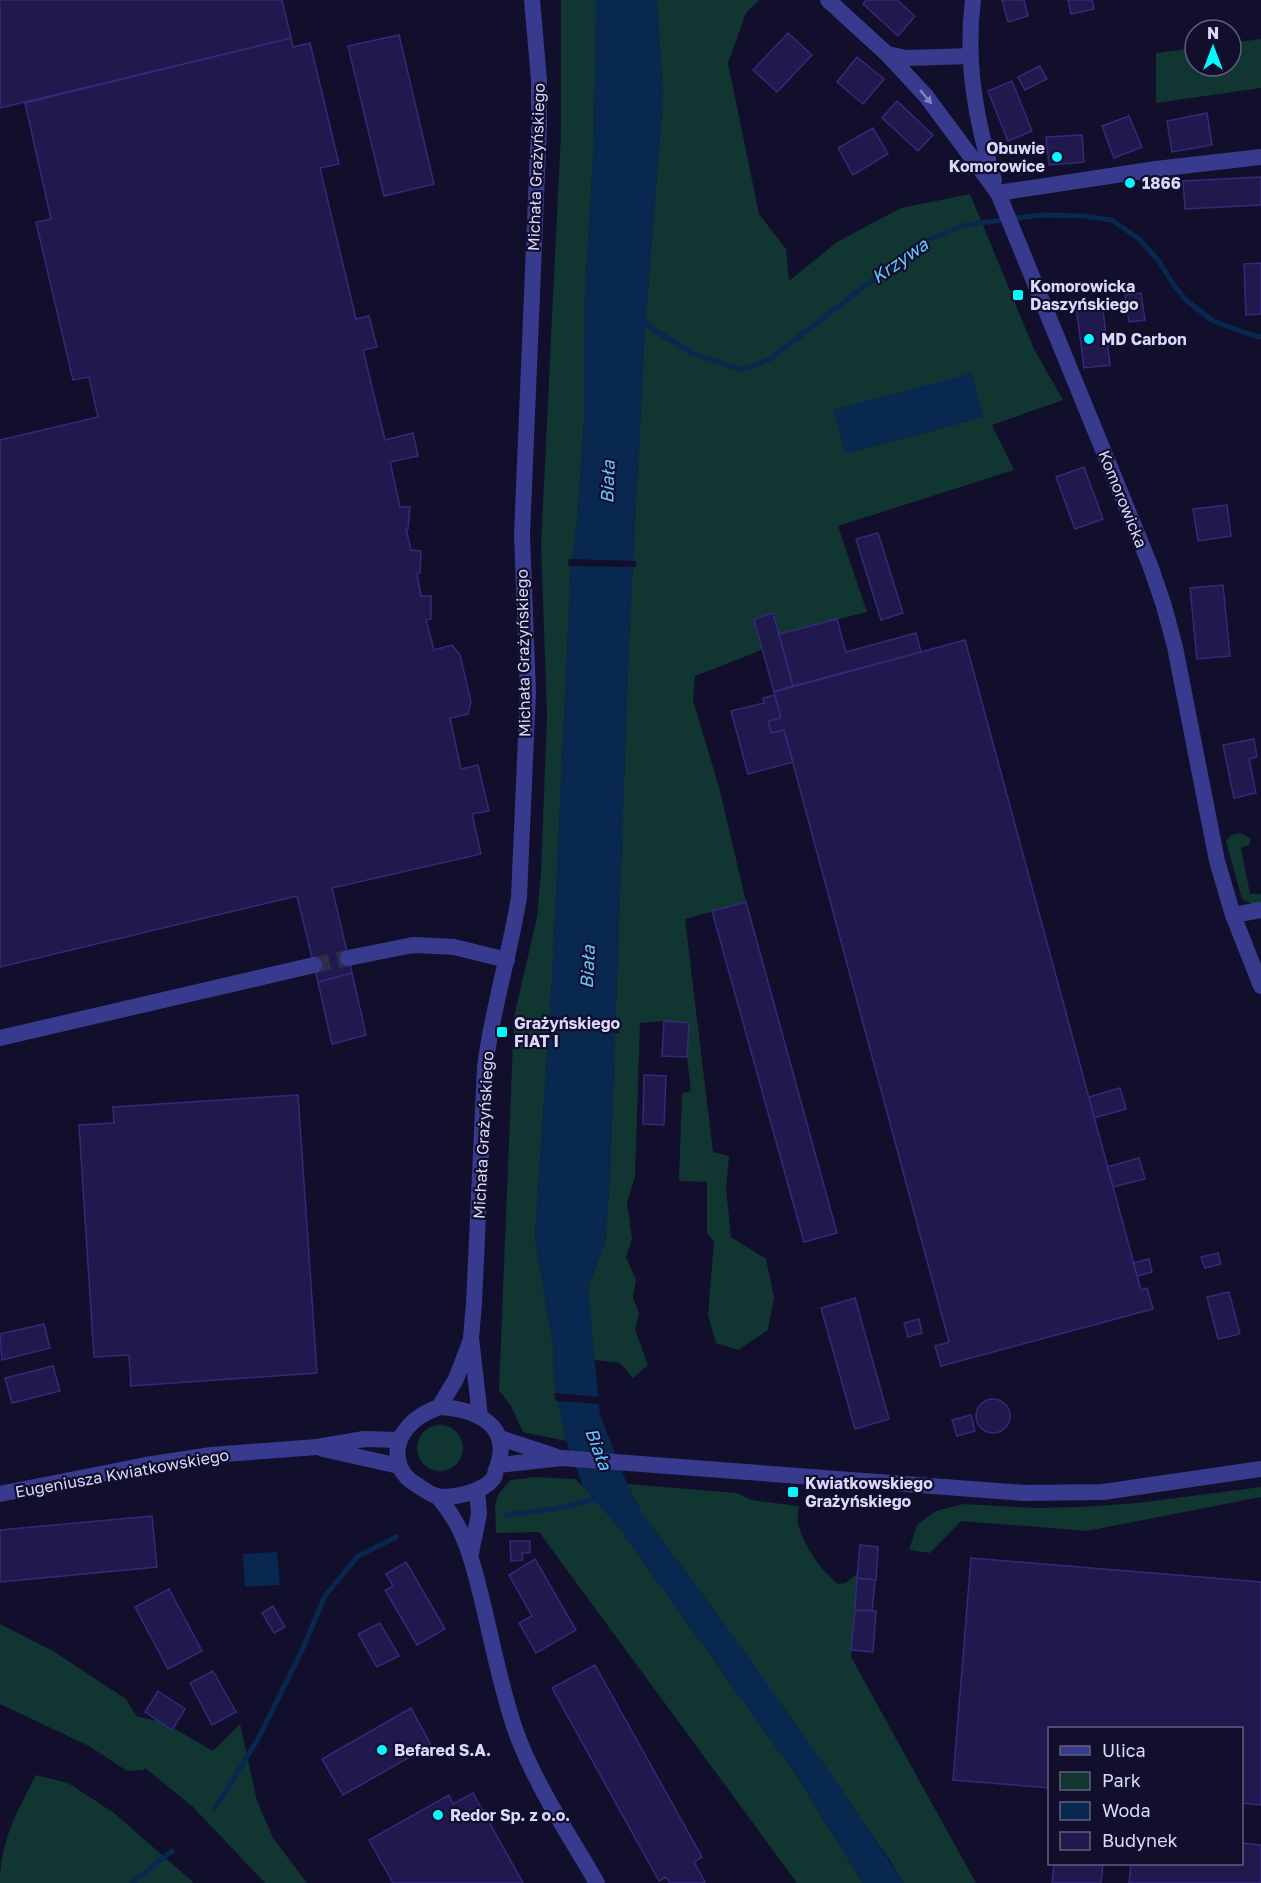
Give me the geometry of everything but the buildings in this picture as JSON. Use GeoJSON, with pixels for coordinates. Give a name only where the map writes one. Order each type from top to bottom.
{"type":"FeatureCollection","features":[{"type":"Feature","properties":{"kind":"street","name":"Michała Grażyńskiego"},"geometry":{"type":"LineString","coordinates":[[480,1416],[471,1338],[485,1067],[490,1029],[519,897],[528,692],[522,535],[540,80],[532,0]]}},
{"type":"Feature","properties":{"kind":"street","name":"Komorowicka"},"geometry":{"type":"LineString","coordinates":[[828,0],[887,54],[926,96],[1000,198],[1150,565],[1164,606],[1175,647],[1217,861],[1233,915],[1261,986]]}},
{"type":"Feature","properties":{"kind":"street"},"geometry":{"type":"LineString","coordinates":[[973,0],[970,56],[973,96],[981,135],[1000,198],[1156,169],[1261,157]]}},
{"type":"Feature","properties":{"kind":"street"},"geometry":{"type":"LineString","coordinates":[[887,54],[907,58],[970,56]]}},
{"type":"Feature","properties":{"kind":"street"},"geometry":{"type":"LineString","coordinates":[[1233,915],[1261,910]]}},
{"type":"Feature","properties":{"kind":"street"},"geometry":{"type":"LineString","coordinates":[[348,958],[413,945],[454,947],[507,960]]}},
{"type":"Feature","properties":{"kind":"street"},"geometry":{"type":"LineString","coordinates":[[0,1038],[314,965]]}},
{"type":"Feature","properties":{"kind":"street","name":"Michała Grażyńskiego"},"geometry":{"type":"LineString","coordinates":[[439,1407],[456,1379],[471,1338]]}},
{"type":"Feature","properties":{"kind":"street"},"geometry":{"type":"LineString","coordinates":[[437,1496],[465,1495],[493,1479],[503,1452],[500,1438],[480,1416],[459,1408],[439,1407],[422,1414],[408,1427],[399,1440],[397,1452],[399,1466],[408,1480],[437,1496],[451,1512],[471,1553],[505,1700],[516,1732],[532,1769],[597,1883]]}},
{"type":"Feature","properties":{"kind":"street","name":"Eugeniusza Kwiatkowskiego"},"geometry":{"type":"LineString","coordinates":[[0,1494],[146,1465],[211,1455],[317,1447],[364,1438],[399,1440]]}},
{"type":"Feature","properties":{"kind":"street"},"geometry":{"type":"LineString","coordinates":[[500,1438],[562,1458]]}},
{"type":"Feature","properties":{"kind":"street","name":"Eugeniusza Kwiatkowskiego"},"geometry":{"type":"LineString","coordinates":[[317,1447],[399,1466]]}},
{"type":"Feature","properties":{"kind":"street"},"geometry":{"type":"LineString","coordinates":[[499,1465],[562,1458],[1024,1493],[1103,1492],[1261,1469]]}},
{"type":"Feature","properties":{"kind":"street"},"geometry":{"type":"LineString","coordinates":[[471,1553],[479,1514],[477,1490]]}},
{"type":"Feature","properties":{"kind":"green space"},"geometry":{"type":"Polygon","coordinates":[[[561,0],[596,0],[594,144],[585,293],[584,422],[578,513],[571,568],[552,981],[535,1238],[553,1346],[554,1382],[566,1441],[523,1432],[511,1406],[499,1390],[514,1017],[537,917],[541,874],[547,714],[541,546],[561,131],[561,0]]]}},
{"type":"Feature","properties":{"kind":"green space"},"geometry":{"type":"Polygon","coordinates":[[[657,0],[759,0],[746,13],[728,63],[759,214],[786,249],[789,281],[837,242],[901,208],[970,194],[1034,349],[1063,400],[992,425],[1014,470],[838,526],[867,612],[779,634],[773,614],[754,618],[762,650],[695,676],[693,700],[720,791],[746,902],[685,919],[713,1152],[729,1156],[726,1188],[731,1237],[766,1259],[774,1297],[768,1330],[738,1350],[716,1343],[708,1315],[714,1241],[707,1233],[707,1182],[679,1181],[682,1093],[691,1091],[687,1057],[689,1023],[664,1021],[640,1023],[635,1177],[627,1202],[632,1239],[626,1257],[636,1280],[633,1297],[639,1314],[635,1329],[648,1365],[633,1378],[620,1363],[594,1360],[588,1287],[605,1242],[610,1177],[629,639],[645,327],[663,97],[657,0]],[[971,374],[845,454],[983,417],[971,374]]]}},
{"type":"Feature","properties":{"kind":"green space"},"geometry":{"type":"Polygon","coordinates":[[[1261,39],[1261,88],[1156,103],[1156,53],[1183,50],[1183,78],[1243,78],[1243,41],[1261,39]]]}},
{"type":"Feature","properties":{"kind":"green space"},"geometry":{"type":"Polygon","coordinates":[[[1239,833],[1251,839],[1249,845],[1241,848],[1250,894],[1261,894],[1261,904],[1252,904],[1242,899],[1226,841],[1231,835],[1239,833]]]}},
{"type":"Feature","properties":{"kind":"green space"},"geometry":{"type":"Polygon","coordinates":[[[440,1425],[456,1432],[463,1448],[456,1464],[440,1471],[424,1464],[417,1448],[424,1432],[440,1425]]]}},
{"type":"Feature","properties":{"kind":"green space"},"geometry":{"type":"Polygon","coordinates":[[[536,1477],[575,1479],[617,1525],[796,1775],[863,1883],[797,1883],[539,1532],[496,1533],[495,1504],[499,1493],[511,1480],[536,1477]]]}},
{"type":"Feature","properties":{"kind":"green space"},"geometry":{"type":"Polygon","coordinates":[[[627,1484],[737,1493],[751,1500],[799,1506],[798,1523],[801,1533],[809,1550],[825,1572],[838,1584],[845,1583],[858,1573],[851,1657],[976,1883],[904,1883],[640,1510],[627,1484]]]}},
{"type":"Feature","properties":{"kind":"green space"},"geometry":{"type":"Polygon","coordinates":[[[1261,1487],[1261,1497],[1087,1531],[961,1521],[930,1553],[909,1550],[917,1525],[936,1511],[963,1504],[1035,1508],[1082,1507],[1137,1503],[1261,1487]]]}},
{"type":"Feature","properties":{"kind":"green space"},"geometry":{"type":"Polygon","coordinates":[[[0,1624],[53,1651],[126,1699],[136,1716],[165,1723],[213,1751],[240,1724],[257,1801],[273,1838],[307,1883],[265,1883],[193,1807],[145,1768],[144,1770],[127,1771],[89,1746],[0,1704],[0,1624]]]}},
{"type":"Feature","properties":{"kind":"green space"},"geometry":{"type":"Polygon","coordinates":[[[36,1775],[68,1783],[114,1813],[194,1883],[0,1883],[6,1840],[16,1814],[36,1775]]]}},
{"type":"Feature","properties":{"kind":"water","name":"Biała"},"geometry":{"type":"Polygon","coordinates":[[[596,0],[657,0],[663,97],[645,327],[629,639],[610,1177],[605,1242],[588,1287],[600,1415],[627,1484],[640,1510],[719,1616],[829,1771],[904,1883],[863,1883],[796,1775],[617,1525],[583,1486],[566,1441],[554,1382],[553,1346],[535,1238],[552,981],[571,568],[578,513],[584,422],[585,293],[594,144],[596,0]]]}},
{"type":"Feature","properties":{"kind":"water"},"geometry":{"type":"Polygon","coordinates":[[[972,373],[983,417],[845,454],[833,410],[972,373]]]}},
{"type":"Feature","properties":{"kind":"water"},"geometry":{"type":"Polygon","coordinates":[[[277,1552],[280,1585],[245,1587],[243,1554],[277,1552]]]}},
{"type":"Feature","properties":{"kind":"pier"},"geometry":{"type":"Polygon","coordinates":[[[569,559],[636,561],[636,567],[568,566],[569,559]]]}},
{"type":"Feature","properties":{"kind":"pier"},"geometry":{"type":"Polygon","coordinates":[[[547,1016],[619,1021],[619,1033],[546,1027],[547,1016]]]}},
{"type":"Feature","properties":{"kind":"pier"},"geometry":{"type":"Polygon","coordinates":[[[554,1393],[601,1397],[602,1404],[556,1401],[554,1393]]]}},
{"type":"Feature","properties":{"kind":"waterway","name":"Krzywa"},"geometry":{"type":"LineString","coordinates":[[641,317],[654,330],[692,353],[742,370],[770,359],[922,242],[966,225],[1040,215],[1084,216],[1112,220],[1139,239],[1159,261],[1186,300],[1213,321],[1261,337]]}},
{"type":"Feature","properties":{"kind":"waterway"},"geometry":{"type":"LineString","coordinates":[[506,1515],[554,1509],[601,1498]]}},
{"type":"Feature","properties":{"kind":"waterway"},"geometry":{"type":"LineString","coordinates":[[215,1808],[258,1739],[303,1648],[325,1596],[358,1556],[396,1537]]}},
{"type":"Feature","properties":{"kind":"waterway"},"geometry":{"type":"LineString","coordinates":[[132,1883],[172,1851]]}},
{"type":"Feature","properties":{"kind":"tunnel"},"geometry":{"type":"LineString","coordinates":[[314,965],[348,958]]}},
{"type":"Feature","properties":{"kind":"place","name":"Obuwie Komorowice"},"geometry":{"type":"Point","coordinates":[1057,157]}},
{"type":"Feature","properties":{"kind":"place","name":"1866"},"geometry":{"type":"Point","coordinates":[1130,183]}},
{"type":"Feature","properties":{"kind":"place","name":"Komorowicka Daszyńskiego"},"geometry":{"type":"Point","coordinates":[1018,295]}},
{"type":"Feature","properties":{"kind":"place","name":"MD Carbon"},"geometry":{"type":"Point","coordinates":[1089,339]}},
{"type":"Feature","properties":{"kind":"place","name":"Grażyńskiego FIAT I"},"geometry":{"type":"Point","coordinates":[502,1032]}},
{"type":"Feature","properties":{"kind":"place","name":"Kwiatkowskiego Grażyńskiego"},"geometry":{"type":"Point","coordinates":[793,1492]}},
{"type":"Feature","properties":{"kind":"place","name":"Befared S.A."},"geometry":{"type":"Point","coordinates":[382,1750]}},
{"type":"Feature","properties":{"kind":"place","name":"Redor Sp. z o.o."},"geometry":{"type":"Point","coordinates":[438,1815]}}]}
